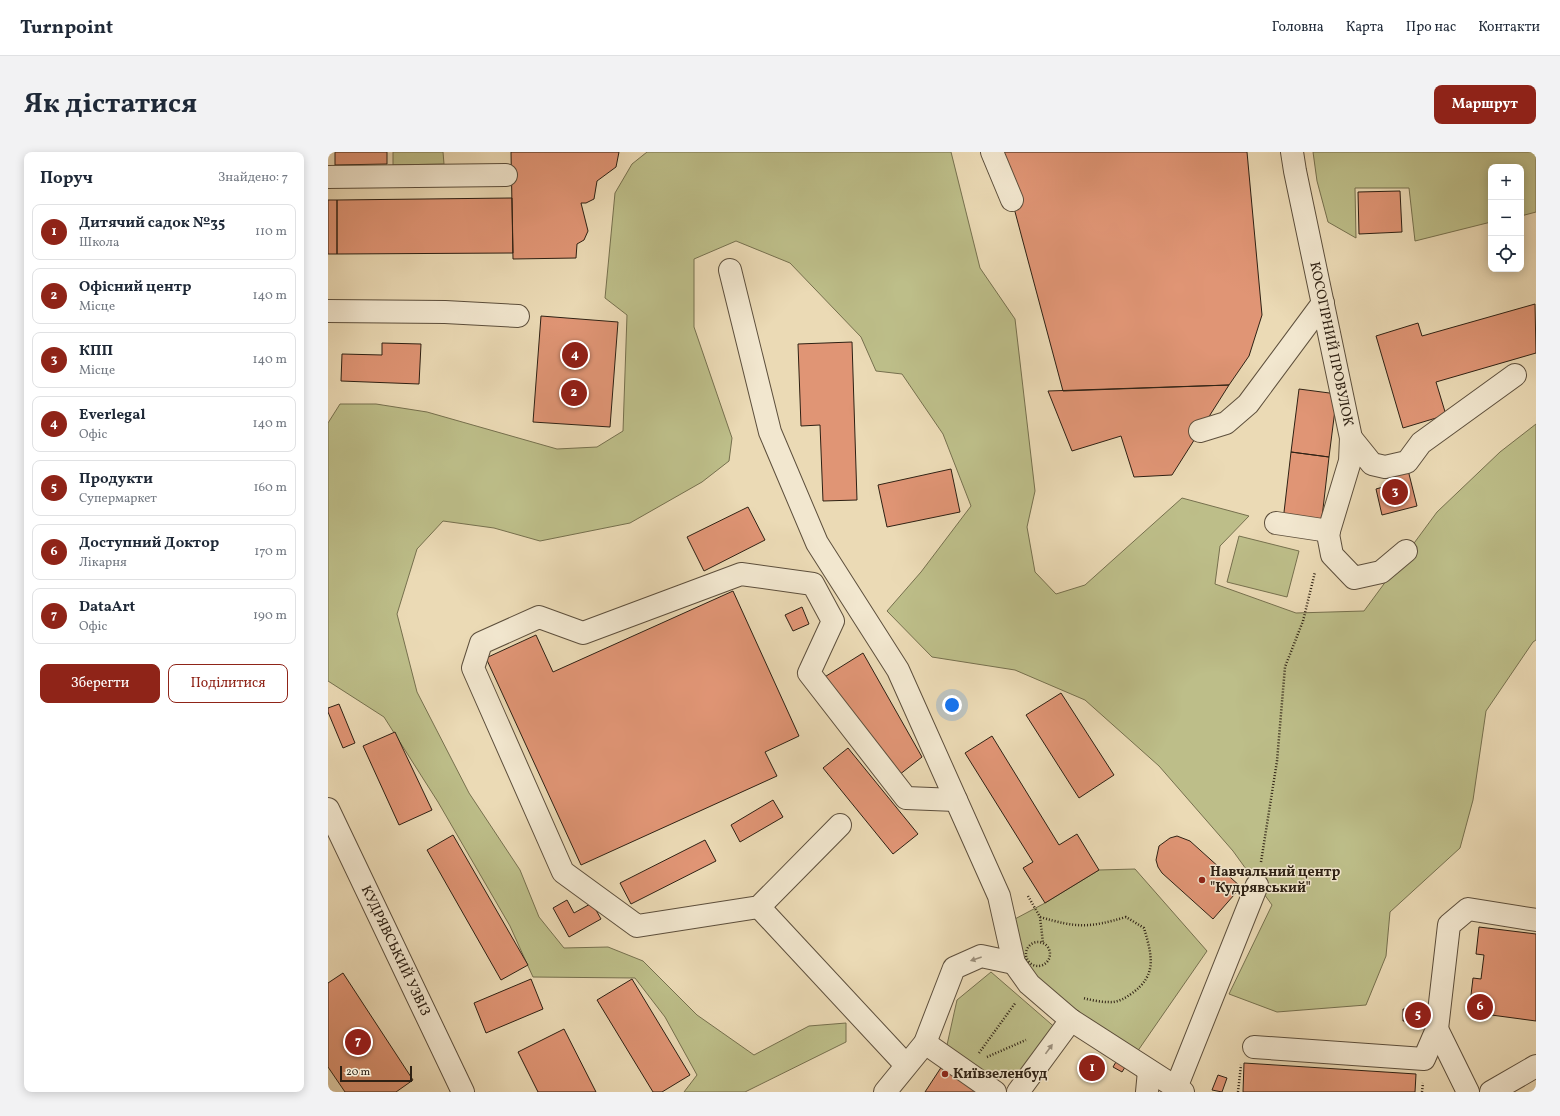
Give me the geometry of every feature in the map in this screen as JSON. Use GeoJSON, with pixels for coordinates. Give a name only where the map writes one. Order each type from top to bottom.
{"type":"FeatureCollection","features":[{"type":"Feature","properties":{"kind":"street"},"geometry":{"type":"LineString","coordinates":[[992,152],[1012,200]]}},
{"type":"Feature","properties":{"kind":"street","name":"КОСОГІРНИЙ ПРОВУЛОК"},"geometry":{"type":"LineString","coordinates":[[1292,152],[1294,171],[1351,438],[1350,461],[1329,532]]}},
{"type":"Feature","properties":{"kind":"street"},"geometry":{"type":"LineString","coordinates":[[328,177],[506,175]]}},
{"type":"Feature","properties":{"kind":"street"},"geometry":{"type":"LineString","coordinates":[[730,270],[770,432],[817,543],[898,670],[999,896],[1014,963],[1029,984],[1071,1020],[1179,1090],[1257,884]]}},
{"type":"Feature","properties":{"kind":"street"},"geometry":{"type":"LineString","coordinates":[[1200,430],[1226,423],[1248,404],[1323,303]]}},
{"type":"Feature","properties":{"kind":"street"},"geometry":{"type":"LineString","coordinates":[[328,311],[445,312],[518,316]]}},
{"type":"Feature","properties":{"kind":"street"},"geometry":{"type":"LineString","coordinates":[[1351,438],[1372,464],[1385,467],[1407,462],[1421,443],[1515,375]]}},
{"type":"Feature","properties":{"kind":"street"},"geometry":{"type":"LineString","coordinates":[[1276,523],[1329,532],[1332,555],[1354,578],[1381,572],[1406,551]]}},
{"type":"Feature","properties":{"kind":"street"},"geometry":{"type":"LineString","coordinates":[[840,825],[759,906],[637,926],[563,872],[473,668],[481,643],[539,617],[583,634],[741,574],[813,584],[833,621],[809,673],[906,798],[956,800]]}},
{"type":"Feature","properties":{"kind":"street","name":"КУДРЯВСЬКИЙ УЗВІЗ"},"geometry":{"type":"LineString","coordinates":[[328,809],[463,1092]]}},
{"type":"Feature","properties":{"kind":"street"},"geometry":{"type":"LineString","coordinates":[[759,906],[906,1065]]}},
{"type":"Feature","properties":{"kind":"street"},"geometry":{"type":"LineString","coordinates":[[1248,1054],[1424,1059],[1437,1029],[1449,925],[1468,909],[1536,920]]}},
{"type":"Feature","properties":{"kind":"street"},"geometry":{"type":"LineString","coordinates":[[885,1092],[925,1043],[954,968],[981,956],[1014,963]]}},
{"type":"Feature","properties":{"kind":"street"},"geometry":{"type":"LineString","coordinates":[[1018,1092],[1071,1020]]}},
{"type":"Feature","properties":{"kind":"street"},"geometry":{"type":"LineString","coordinates":[[1437,1029],[1468,1092]]}},
{"type":"Feature","properties":{"kind":"street"},"geometry":{"type":"LineString","coordinates":[[925,1043],[969,1068],[995,1092]]}},
{"type":"Feature","properties":{"kind":"street"},"geometry":{"type":"LineString","coordinates":[[1491,1092],[1536,1066]]}},
{"type":"Feature","properties":{"kind":"street"},"geometry":{"type":"LineString","coordinates":[[1147,1092],[1149,1071]]}},
{"type":"Feature","properties":{"kind":"path"},"geometry":{"type":"LineString","coordinates":[[1257,884],[1277,761],[1285,667],[1303,621],[1314,577]]}},
{"type":"Feature","properties":{"kind":"path"},"geometry":{"type":"LineString","coordinates":[[1028,896],[1040,916],[1043,943]]}},
{"type":"Feature","properties":{"kind":"path"},"geometry":{"type":"LineString","coordinates":[[1040,916],[1082,926],[1102,924],[1126,916],[1144,928],[1151,952],[1150,973],[1142,986],[1123,999],[1109,1003],[1081,998]]}},
{"type":"Feature","properties":{"kind":"path"},"geometry":{"type":"LineString","coordinates":[[969,1068],[1029,984]]}},
{"type":"Feature","properties":{"kind":"path"},"geometry":{"type":"LineString","coordinates":[[969,1068],[1028,1039]]}},
{"type":"Feature","properties":{"kind":"path"},"geometry":{"type":"LineString","coordinates":[[1238,1092],[1248,1054]]}},
{"type":"Feature","properties":{"kind":"green space"},"geometry":{"type":"Polygon","coordinates":[[[393,152],[443,152],[444,164],[393,165],[393,152]]]}},
{"type":"Feature","properties":{"kind":"green space"},"geometry":{"type":"Polygon","coordinates":[[[647,152],[951,152],[980,268],[1015,319],[1035,491],[1027,527],[1035,572],[1056,594],[1085,585],[1182,498],[1249,516],[1220,546],[1215,584],[1296,613],[1364,611],[1437,512],[1500,452],[1536,424],[1536,640],[1533,642],[1486,711],[1473,800],[1460,848],[1390,912],[1386,956],[1366,1005],[1277,1012],[1229,994],[1272,905],[1233,851],[1159,766],[1085,700],[1015,670],[932,657],[887,611],[921,572],[971,506],[943,434],[902,374],[876,371],[861,337],[790,263],[736,241],[694,259],[694,327],[732,438],[729,461],[702,482],[630,523],[540,541],[494,528],[443,521],[417,549],[397,614],[417,692],[469,793],[520,870],[539,917],[564,948],[608,947],[643,961],[697,1015],[754,1055],[809,1026],[846,1023],[846,1042],[745,1092],[684,1092],[697,1075],[665,1017],[635,978],[533,977],[510,926],[438,802],[384,717],[328,681],[328,423],[340,404],[376,404],[427,412],[557,449],[597,447],[623,431],[627,315],[605,298],[615,193],[632,164],[647,152]]]}},
{"type":"Feature","properties":{"kind":"green space"},"geometry":{"type":"Polygon","coordinates":[[[1313,152],[1536,152],[1536,212],[1524,215],[1524,164],[1488,164],[1488,223],[1415,241],[1409,188],[1355,188],[1356,238],[1328,222],[1317,181],[1313,152]]]}},
{"type":"Feature","properties":{"kind":"green space"},"geometry":{"type":"Polygon","coordinates":[[[1239,536],[1299,551],[1287,597],[1227,582],[1239,536]]]}},
{"type":"Feature","properties":{"kind":"green space"},"geometry":{"type":"Polygon","coordinates":[[[1135,869],[1207,951],[1137,1052],[1035,982],[1024,968],[1013,920],[1045,903],[1099,870],[1135,869]]]}},
{"type":"Feature","properties":{"kind":"green space"},"geometry":{"type":"Polygon","coordinates":[[[991,972],[1058,1030],[1017,1074],[984,1073],[947,1045],[957,1000],[991,972]]]}},
{"type":"Feature","properties":{"kind":"building"},"geometry":{"type":"Polygon","coordinates":[[[335,152],[387,152],[387,164],[335,165],[335,152]]]}},
{"type":"Feature","properties":{"kind":"building"},"geometry":{"type":"Polygon","coordinates":[[[511,152],[619,152],[616,167],[597,181],[594,199],[586,203],[581,203],[588,231],[584,240],[577,244],[576,258],[513,259],[511,152]]]}},
{"type":"Feature","properties":{"kind":"building"},"geometry":{"type":"Polygon","coordinates":[[[999,152],[1247,152],[1262,315],[1249,356],[1229,385],[1063,391],[999,152]]]}},
{"type":"Feature","properties":{"kind":"building"},"geometry":{"type":"Polygon","coordinates":[[[1400,191],[1402,232],[1359,234],[1358,192],[1400,191]]]}},
{"type":"Feature","properties":{"kind":"building"},"geometry":{"type":"Polygon","coordinates":[[[512,198],[513,253],[337,254],[337,200],[512,198]]]}},
{"type":"Feature","properties":{"kind":"building"},"geometry":{"type":"Polygon","coordinates":[[[328,200],[337,200],[337,254],[328,254],[328,200]]]}},
{"type":"Feature","properties":{"kind":"building"},"geometry":{"type":"Polygon","coordinates":[[[1535,304],[1536,353],[1436,382],[1446,415],[1403,428],[1376,336],[1418,323],[1422,336],[1535,304]]]}},
{"type":"Feature","properties":{"kind":"building"},"geometry":{"type":"Polygon","coordinates":[[[541,316],[618,322],[610,427],[533,422],[541,316]]]}},
{"type":"Feature","properties":{"kind":"building"},"geometry":{"type":"Polygon","coordinates":[[[852,342],[857,500],[823,501],[820,425],[801,426],[798,344],[852,342]]]}},
{"type":"Feature","properties":{"kind":"building"},"geometry":{"type":"Polygon","coordinates":[[[382,343],[421,344],[419,384],[341,381],[342,354],[382,355],[382,343]]]}},
{"type":"Feature","properties":{"kind":"building"},"geometry":{"type":"Polygon","coordinates":[[[1229,385],[1172,475],[1134,477],[1121,436],[1072,451],[1048,391],[1229,385]]]}},
{"type":"Feature","properties":{"kind":"building"},"geometry":{"type":"Polygon","coordinates":[[[1299,389],[1337,394],[1329,457],[1291,452],[1299,389]]]}},
{"type":"Feature","properties":{"kind":"building"},"geometry":{"type":"Polygon","coordinates":[[[1291,452],[1329,457],[1321,526],[1283,521],[1291,452]]]}},
{"type":"Feature","properties":{"kind":"building"},"geometry":{"type":"Polygon","coordinates":[[[1407,466],[1417,506],[1382,515],[1376,489],[1390,485],[1386,471],[1407,466]]]}},
{"type":"Feature","properties":{"kind":"building"},"geometry":{"type":"Polygon","coordinates":[[[951,469],[960,512],[887,527],[878,485],[951,469]]]}},
{"type":"Feature","properties":{"kind":"building"},"geometry":{"type":"Polygon","coordinates":[[[748,507],[765,540],[704,571],[687,537],[748,507]]]}},
{"type":"Feature","properties":{"kind":"building"},"geometry":{"type":"Polygon","coordinates":[[[733,591],[799,736],[765,752],[777,776],[581,865],[486,658],[536,635],[553,672],[733,591]]]}},
{"type":"Feature","properties":{"kind":"building"},"geometry":{"type":"Polygon","coordinates":[[[802,607],[809,624],[793,631],[785,615],[802,607]]]}},
{"type":"Feature","properties":{"kind":"building"},"geometry":{"type":"Polygon","coordinates":[[[863,653],[922,757],[899,775],[823,678],[863,653]]]}},
{"type":"Feature","properties":{"kind":"building"},"geometry":{"type":"Polygon","coordinates":[[[1061,693],[1114,775],[1079,798],[1026,715],[1061,693]]]}},
{"type":"Feature","properties":{"kind":"building"},"geometry":{"type":"Polygon","coordinates":[[[339,704],[355,743],[343,748],[328,712],[328,708],[339,704]]]}},
{"type":"Feature","properties":{"kind":"building"},"geometry":{"type":"Polygon","coordinates":[[[395,732],[432,810],[399,825],[363,746],[395,732]]]}},
{"type":"Feature","properties":{"kind":"building"},"geometry":{"type":"Polygon","coordinates":[[[992,736],[1059,845],[1077,834],[1099,870],[1045,903],[1023,868],[1033,862],[965,753],[992,736]]]}},
{"type":"Feature","properties":{"kind":"building"},"geometry":{"type":"Polygon","coordinates":[[[848,748],[918,834],[893,854],[823,768],[848,748]]]}},
{"type":"Feature","properties":{"kind":"building"},"geometry":{"type":"Polygon","coordinates":[[[773,800],[783,817],[740,842],[731,825],[773,800]]]}},
{"type":"Feature","properties":{"kind":"building"},"geometry":{"type":"Polygon","coordinates":[[[453,835],[528,965],[501,980],[427,850],[453,835]]]}},
{"type":"Feature","properties":{"kind":"building","name":"Навчальний центр \"Кудрявський\""},"geometry":{"type":"Polygon","coordinates":[[[1177,836],[1190,841],[1241,887],[1213,919],[1162,873],[1158,867],[1156,860],[1159,846],[1170,838],[1177,836]]]}},
{"type":"Feature","properties":{"kind":"building"},"geometry":{"type":"Polygon","coordinates":[[[705,840],[716,861],[631,904],[620,883],[705,840]]]}},
{"type":"Feature","properties":{"kind":"building"},"geometry":{"type":"Polygon","coordinates":[[[567,900],[574,913],[592,903],[601,919],[569,937],[553,908],[567,900]]]}},
{"type":"Feature","properties":{"kind":"building"},"geometry":{"type":"Polygon","coordinates":[[[1479,927],[1536,934],[1536,1021],[1469,1012],[1473,978],[1481,979],[1484,955],[1476,954],[1479,927]]]}},
{"type":"Feature","properties":{"kind":"building"},"geometry":{"type":"Polygon","coordinates":[[[343,973],[413,1080],[396,1092],[345,1092],[328,1067],[328,983],[343,973]]]}},
{"type":"Feature","properties":{"kind":"building"},"geometry":{"type":"Polygon","coordinates":[[[531,979],[543,1009],[486,1033],[474,1003],[531,979]]]}},
{"type":"Feature","properties":{"kind":"building"},"geometry":{"type":"Polygon","coordinates":[[[632,979],[690,1075],[662,1092],[653,1092],[597,1000],[632,979]]]}},
{"type":"Feature","properties":{"kind":"building"},"geometry":{"type":"Polygon","coordinates":[[[1403,1009],[1433,1009],[1433,1021],[1403,1021],[1403,1009]]]}},
{"type":"Feature","properties":{"kind":"building"},"geometry":{"type":"Polygon","coordinates":[[[564,1029],[596,1092],[538,1092],[518,1052],[564,1029]]]}},
{"type":"Feature","properties":{"kind":"building"},"geometry":{"type":"Polygon","coordinates":[[[1120,1055],[1129,1061],[1122,1072],[1113,1067],[1120,1055]]]}},
{"type":"Feature","properties":{"kind":"building"},"geometry":{"type":"Polygon","coordinates":[[[1244,1063],[1416,1074],[1415,1092],[1243,1092],[1244,1063]]]}},
{"type":"Feature","properties":{"kind":"building","name":"Київзеленбуд"},"geometry":{"type":"Polygon","coordinates":[[[942,1066],[980,1092],[925,1092],[942,1066]]]}},
{"type":"Feature","properties":{"kind":"building"},"geometry":{"type":"Polygon","coordinates":[[[1218,1075],[1227,1078],[1222,1092],[1212,1090],[1218,1075]]]}},
{"type":"Feature","properties":{"kind":"place","name":"Everlegal"},"geometry":{"type":"Point","coordinates":[575,355]}},
{"type":"Feature","properties":{"kind":"place","name":"Офісний центр"},"geometry":{"type":"Point","coordinates":[574,393]}},
{"type":"Feature","properties":{"kind":"place","name":"КПП"},"geometry":{"type":"Point","coordinates":[1395,492]}},
{"type":"Feature","properties":{"kind":"place","name":"Навчальний центр \"Кудрявський\""},"geometry":{"type":"Point","coordinates":[1202,880]}},
{"type":"Feature","properties":{"kind":"place","name":"Доступний Доктор"},"geometry":{"type":"Point","coordinates":[1480,1007]}},
{"type":"Feature","properties":{"kind":"place","name":"Продукти"},"geometry":{"type":"Point","coordinates":[1418,1015]}},
{"type":"Feature","properties":{"kind":"place","name":"DataArt"},"geometry":{"type":"Point","coordinates":[358,1042]}},
{"type":"Feature","properties":{"kind":"place","name":"Дитячий садок №35"},"geometry":{"type":"Point","coordinates":[1092,1068]}},
{"type":"Feature","properties":{"kind":"place","name":"Київзеленбуд"},"geometry":{"type":"Point","coordinates":[945,1074]}}]}
